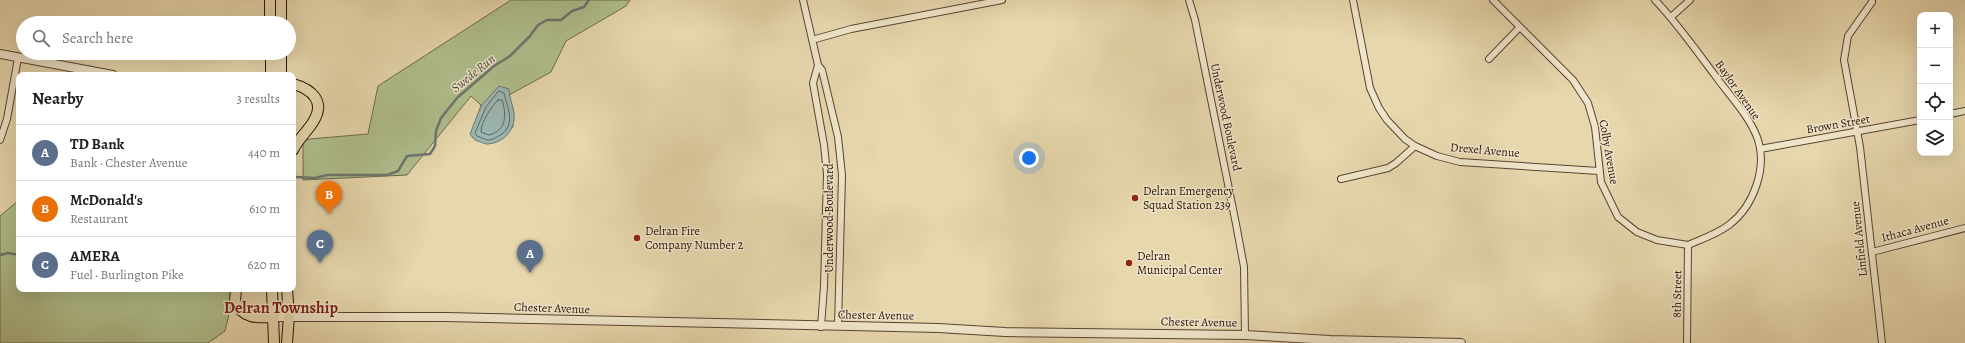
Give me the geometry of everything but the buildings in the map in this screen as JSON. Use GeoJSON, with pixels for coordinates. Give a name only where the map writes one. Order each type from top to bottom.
{"type":"FeatureCollection","features":[{"type":"Feature","properties":{"kind":"highway"},"geometry":{"type":"LineString","coordinates":[[270,0],[270,16]]}},
{"type":"Feature","properties":{"kind":"highway"},"geometry":{"type":"LineString","coordinates":[[280,0],[281,16]]}},
{"type":"Feature","properties":{"kind":"highway"},"geometry":{"type":"LineString","coordinates":[[271,60],[271,72]]}},
{"type":"Feature","properties":{"kind":"highway"},"geometry":{"type":"LineString","coordinates":[[281,60],[281,72]]}},
{"type":"Feature","properties":{"kind":"highway"},"geometry":{"type":"LineString","coordinates":[[296,85],[308,88],[313,94],[318,107],[313,122],[300,137],[296,144]]}},
{"type":"Feature","properties":{"kind":"highway"},"geometry":{"type":"LineString","coordinates":[[236,292],[235,301],[242,312],[257,318],[274,317]]}},
{"type":"Feature","properties":{"kind":"highway"},"geometry":{"type":"LineString","coordinates":[[272,292],[274,343]]}},
{"type":"Feature","properties":{"kind":"highway"},"geometry":{"type":"LineString","coordinates":[[287,292],[289,316],[287,343]]}},
{"type":"Feature","properties":{"kind":"street","name":"Underwood Boulevard"},"geometry":{"type":"LineString","coordinates":[[803,0],[818,65],[822,70],[838,137],[842,176],[838,326]]}},
{"type":"Feature","properties":{"kind":"street"},"geometry":{"type":"LineString","coordinates":[[812,40],[850,29],[1002,0]]}},
{"type":"Feature","properties":{"kind":"street","name":"Underwood Boulevard"},"geometry":{"type":"LineString","coordinates":[[1189,0],[1195,20],[1244,267],[1245,335]]}},
{"type":"Feature","properties":{"kind":"street","name":"Drexel Avenue"},"geometry":{"type":"LineString","coordinates":[[1353,0],[1370,88],[1379,108],[1387,120],[1415,146],[1437,156],[1460,162],[1599,170]]}},
{"type":"Feature","properties":{"kind":"street","name":"Colby Avenue"},"geometry":{"type":"LineString","coordinates":[[1493,0],[1519,28],[1573,80],[1588,104],[1595,128],[1601,182],[1618,217],[1637,232],[1657,240],[1688,245]]}},
{"type":"Feature","properties":{"kind":"street","name":"Baylor Avenue"},"geometry":{"type":"LineString","coordinates":[[1655,0],[1671,17],[1744,115],[1756,136],[1760,149],[1760,173],[1755,190],[1745,208],[1730,225],[1714,234],[1688,245]]}},
{"type":"Feature","properties":{"kind":"street"},"geometry":{"type":"LineString","coordinates":[[1671,17],[1690,0]]}},
{"type":"Feature","properties":{"kind":"street","name":"Linfield Avenue"},"geometry":{"type":"LineString","coordinates":[[1872,2],[1848,36],[1844,60],[1858,133],[1882,343]]}},
{"type":"Feature","properties":{"kind":"street"},"geometry":{"type":"LineString","coordinates":[[1489,59],[1519,28]]}},
{"type":"Feature","properties":{"kind":"street"},"geometry":{"type":"LineString","coordinates":[[0,54],[16,58]]}},
{"type":"Feature","properties":{"kind":"street"},"geometry":{"type":"LineString","coordinates":[[0,140],[7,120],[18,60]]}},
{"type":"Feature","properties":{"kind":"street"},"geometry":{"type":"LineString","coordinates":[[29,60],[96,72]]}},
{"type":"Feature","properties":{"kind":"street","name":"Underwood Boulevard"},"geometry":{"type":"LineString","coordinates":[[818,65],[813,83],[824,145],[827,174],[824,286],[821,326]]}},
{"type":"Feature","properties":{"kind":"street"},"geometry":{"type":"LineString","coordinates":[[1953,113],[1965,111]]}},
{"type":"Feature","properties":{"kind":"street","name":"Brown Street"},"geometry":{"type":"LineString","coordinates":[[1760,149],[1858,133],[1917,121]]}},
{"type":"Feature","properties":{"kind":"street"},"geometry":{"type":"LineString","coordinates":[[1341,179],[1388,168],[1415,146]]}},
{"type":"Feature","properties":{"kind":"street","name":"Ithaca Avenue"},"geometry":{"type":"LineString","coordinates":[[1872,252],[1965,228]]}},
{"type":"Feature","properties":{"kind":"street","name":"8th Street"},"geometry":{"type":"LineString","coordinates":[[1687,343],[1688,245]]}},
{"type":"Feature","properties":{"kind":"street","name":"Chester Avenue"},"geometry":{"type":"LineString","coordinates":[[274,317],[446,317],[838,326],[1005,332],[1245,335],[1330,340],[1462,343]]}},
{"type":"Feature","properties":{"kind":"green space"},"geometry":{"type":"Polygon","coordinates":[[[511,0],[630,0],[626,6],[566,41],[551,72],[509,95],[513,127],[472,137],[481,105],[471,96],[407,175],[303,180],[303,142],[309,139],[368,134],[378,86],[511,0]]]}},
{"type":"Feature","properties":{"kind":"green space"},"geometry":{"type":"Polygon","coordinates":[[[16,203],[16,292],[234,292],[225,331],[208,343],[0,343],[0,216],[16,203]]]}},
{"type":"Feature","properties":{"kind":"water"},"geometry":{"type":"Polygon","coordinates":[[[499,86],[509,89],[514,113],[513,125],[511,130],[503,139],[498,142],[486,144],[475,140],[470,134],[481,106],[499,86]]]}},
{"type":"Feature","properties":{"kind":"waterway","name":"Swede Run"},"geometry":{"type":"LineString","coordinates":[[296,177],[315,178],[327,175],[387,175],[398,171],[407,156],[430,154],[435,146],[436,131],[441,118],[457,98],[494,66],[510,56],[530,36],[538,25],[547,20],[561,20],[572,11],[584,7],[589,0]]}},
{"type":"Feature","properties":{"kind":"waterway","name":"Swede Run"},"geometry":{"type":"LineString","coordinates":[[0,255],[8,253],[16,254]]}},
{"type":"Feature","properties":{"kind":"place","name":"Delran Emergency Squad Station 239"},"geometry":{"type":"Point","coordinates":[1135,198]}},
{"type":"Feature","properties":{"kind":"place","name":"McDonald's"},"geometry":{"type":"Point","coordinates":[329,214]}},
{"type":"Feature","properties":{"kind":"place","name":"Delran Fire Company Number 2"},"geometry":{"type":"Point","coordinates":[637,238]}},
{"type":"Feature","properties":{"kind":"place","name":"AMERA"},"geometry":{"type":"Point","coordinates":[320,263]}},
{"type":"Feature","properties":{"kind":"place","name":"Delran Municipal Center"},"geometry":{"type":"Point","coordinates":[1129,263]}},
{"type":"Feature","properties":{"kind":"place","name":"TD Bank"},"geometry":{"type":"Point","coordinates":[530,273]}},
{"type":"Feature","properties":{"kind":"district","name":"Delran Township"},"geometry":{"type":"Point","coordinates":[281,308]}}]}
